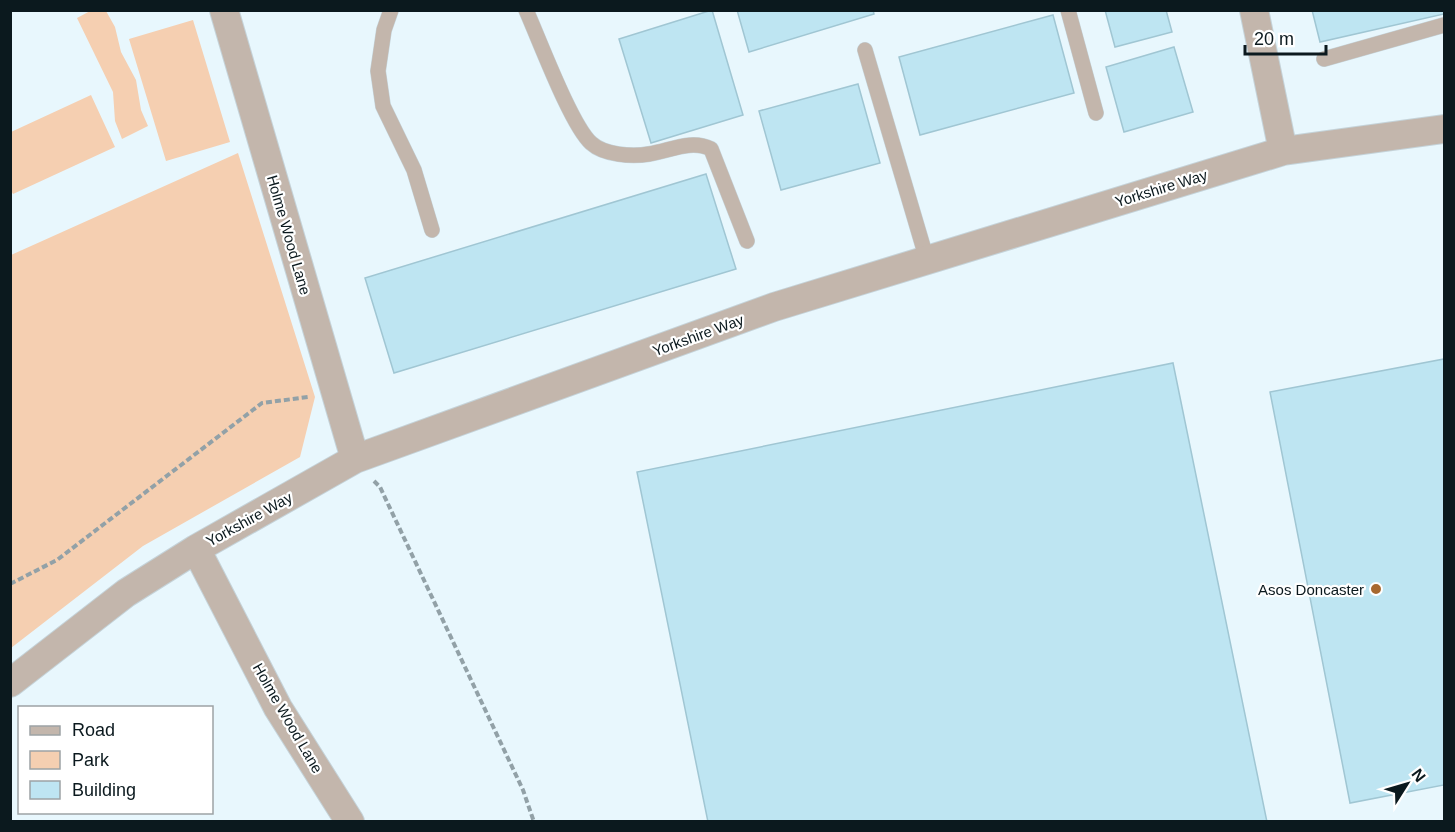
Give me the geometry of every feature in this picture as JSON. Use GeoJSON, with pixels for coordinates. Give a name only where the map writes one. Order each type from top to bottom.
{"type":"FeatureCollection","features":[{"type":"Feature","properties":{"kind":"street","name":"Holme Wood Lane"},"geometry":{"type":"LineString","coordinates":[[224,10],[355,459]]}},
{"type":"Feature","properties":{"kind":"street"},"geometry":{"type":"LineString","coordinates":[[1254,10],[1283,151]]}},
{"type":"Feature","properties":{"kind":"street","name":"Yorkshire Way"},"geometry":{"type":"LineString","coordinates":[[10,683],[126,593],[196,549],[355,459],[774,307],[1283,151],[1444,129]]}},
{"type":"Feature","properties":{"kind":"street","name":"Holme Wood Lane"},"geometry":{"type":"LineString","coordinates":[[196,549],[278,708],[350,822]]}},
{"type":"Feature","properties":{"kind":"lane"},"geometry":{"type":"LineString","coordinates":[[392,10],[384,30],[378,71],[383,106],[414,170],[432,230]]}},
{"type":"Feature","properties":{"kind":"lane"},"geometry":{"type":"LineString","coordinates":[[526,10],[578,124],[592,144],[621,155],[663,152],[694,144],[711,149],[747,241]]}},
{"type":"Feature","properties":{"kind":"lane"},"geometry":{"type":"LineString","coordinates":[[1068,10],[1096,113]]}},
{"type":"Feature","properties":{"kind":"lane"},"geometry":{"type":"LineString","coordinates":[[1324,59],[1444,25]]}},
{"type":"Feature","properties":{"kind":"lane"},"geometry":{"type":"LineString","coordinates":[[865,50],[927,260]]}},
{"type":"Feature","properties":{"kind":"path"},"geometry":{"type":"LineString","coordinates":[[10,584],[57,560],[262,403],[335,393]]}},
{"type":"Feature","properties":{"kind":"path"},"geometry":{"type":"LineString","coordinates":[[355,459],[380,487],[522,790],[534,822]]}},
{"type":"Feature","properties":{"kind":"green space"},"geometry":{"type":"Polygon","coordinates":[[[92,10],[106,11],[115,27],[121,52],[136,80],[141,110],[148,126],[122,139],[115,121],[113,92],[77,18],[92,10]]]}},
{"type":"Feature","properties":{"kind":"green space"},"geometry":{"type":"Polygon","coordinates":[[[193,20],[230,142],[166,161],[129,39],[193,20]]]}},
{"type":"Feature","properties":{"kind":"green space"},"geometry":{"type":"Polygon","coordinates":[[[91,95],[115,147],[13,194],[10,189],[11,132],[91,95]]]}},
{"type":"Feature","properties":{"kind":"green space"},"geometry":{"type":"Polygon","coordinates":[[[238,153],[315,397],[300,457],[143,546],[11,648],[11,255],[238,153]]]}},
{"type":"Feature","properties":{"kind":"building"},"geometry":{"type":"Polygon","coordinates":[[[712,10],[743,115],[651,143],[619,39],[712,10]]]}},
{"type":"Feature","properties":{"kind":"building"},"geometry":{"type":"Polygon","coordinates":[[[737,10],[873,10],[874,14],[749,52],[737,10]]]}},
{"type":"Feature","properties":{"kind":"building"},"geometry":{"type":"Polygon","coordinates":[[[1105,10],[1166,10],[1172,32],[1115,47],[1105,10]]]}},
{"type":"Feature","properties":{"kind":"building"},"geometry":{"type":"Polygon","coordinates":[[[1312,10],[1444,10],[1444,14],[1320,42],[1312,10]]]}},
{"type":"Feature","properties":{"kind":"building"},"geometry":{"type":"Polygon","coordinates":[[[1053,15],[1074,93],[920,135],[899,57],[1053,15]]]}},
{"type":"Feature","properties":{"kind":"building"},"geometry":{"type":"Polygon","coordinates":[[[1174,47],[1193,112],[1124,132],[1106,67],[1174,47]]]}},
{"type":"Feature","properties":{"kind":"building"},"geometry":{"type":"Polygon","coordinates":[[[858,84],[880,163],[781,190],[759,111],[858,84]]]}},
{"type":"Feature","properties":{"kind":"building"},"geometry":{"type":"Polygon","coordinates":[[[706,174],[736,269],[394,373],[365,278],[706,174]]]}},
{"type":"Feature","properties":{"kind":"building","name":"Asos Doncaster"},"geometry":{"type":"Polygon","coordinates":[[[1444,359],[1444,785],[1350,803],[1270,392],[1444,359]]]}},
{"type":"Feature","properties":{"kind":"building"},"geometry":{"type":"Polygon","coordinates":[[[1173,363],[1267,822],[708,822],[637,472],[1173,363]]]}},
{"type":"Feature","properties":{"kind":"place","name":"Asos Doncaster"},"geometry":{"type":"Point","coordinates":[1376,589]}}]}
